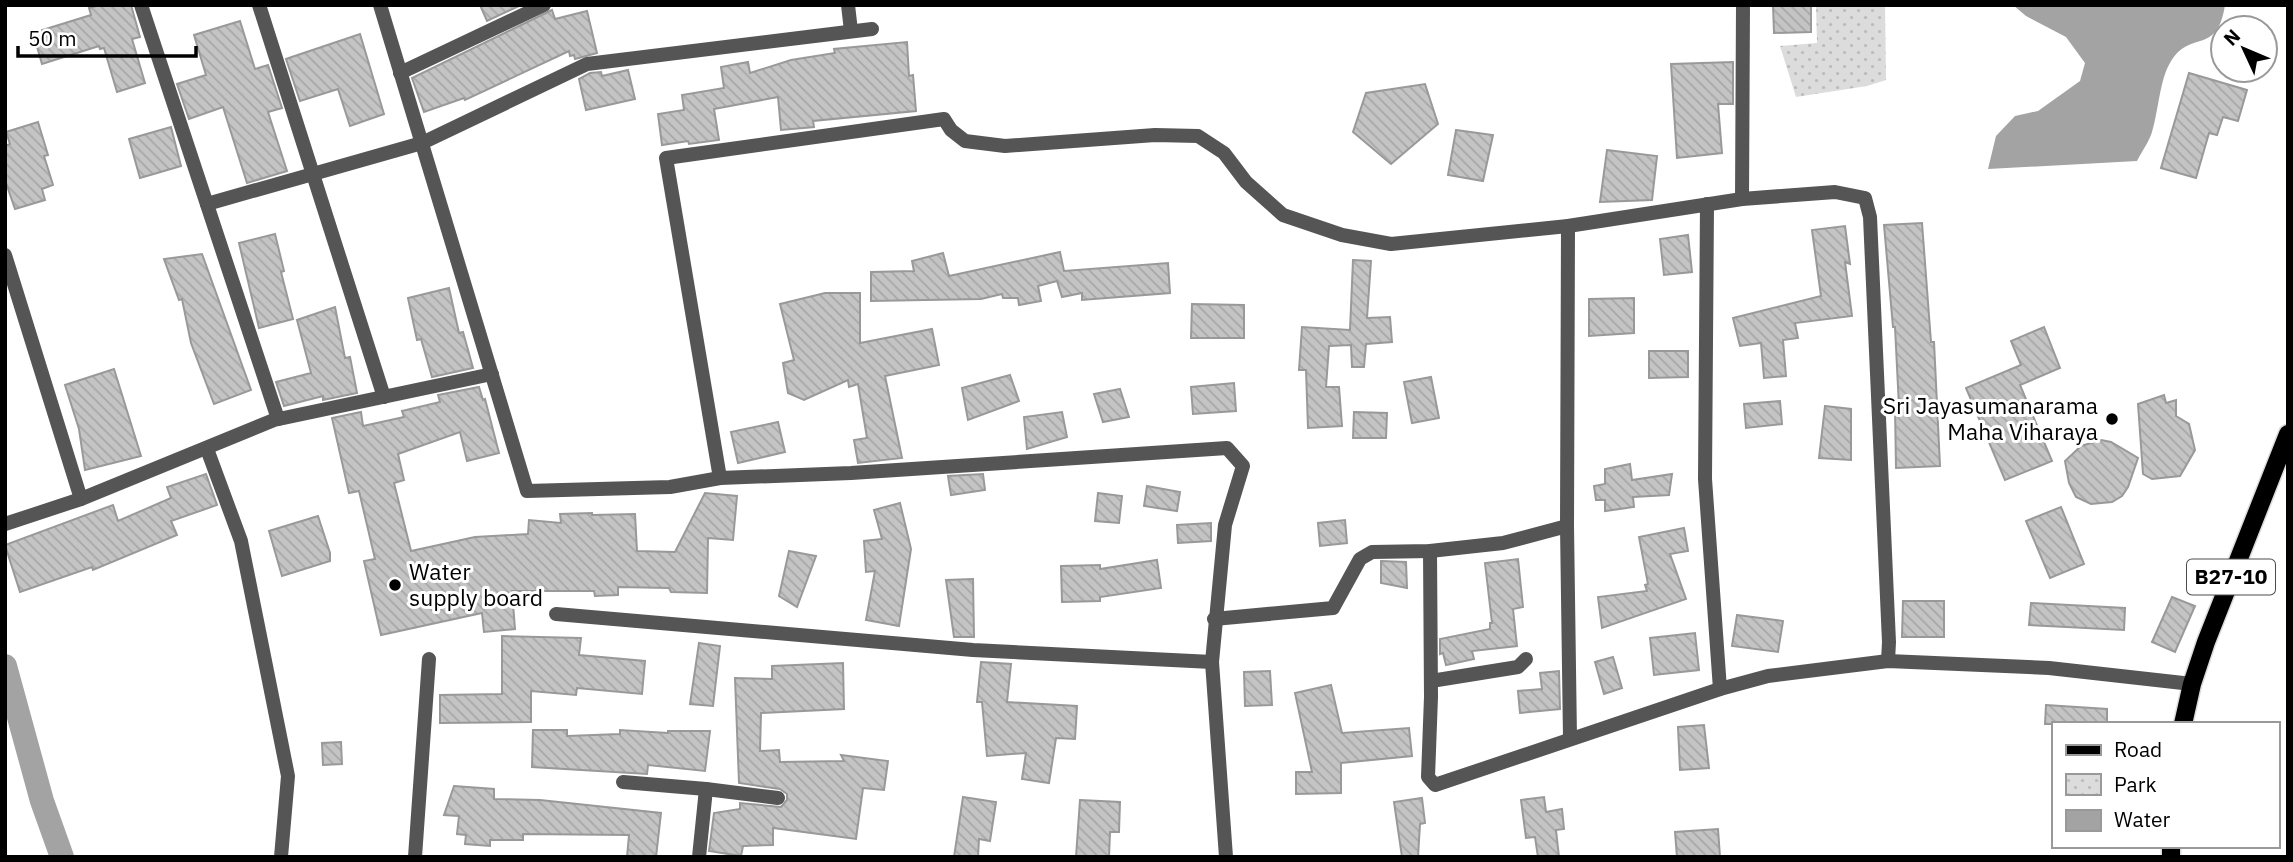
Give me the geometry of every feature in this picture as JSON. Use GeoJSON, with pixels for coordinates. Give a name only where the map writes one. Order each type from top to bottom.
{"type":"FeatureCollection","features":[{"type":"Feature","properties":{"kind":"main road","name":"B27-10"},"geometry":{"type":"LineString","coordinates":[[2183,722],[2192,684],[2224,593],[2288,434]]}},
{"type":"Feature","properties":{"kind":"street"},"geometry":{"type":"LineString","coordinates":[[141,5],[278,419]]}},
{"type":"Feature","properties":{"kind":"street"},"geometry":{"type":"LineString","coordinates":[[259,5],[384,397]]}},
{"type":"Feature","properties":{"kind":"street"},"geometry":{"type":"LineString","coordinates":[[380,5],[527,491],[670,487],[720,478],[865,472],[1227,448],[1243,466],[1225,525],[1212,662],[1226,857]]}},
{"type":"Feature","properties":{"kind":"street"},"geometry":{"type":"LineString","coordinates":[[400,73],[544,5]]}},
{"type":"Feature","properties":{"kind":"street"},"geometry":{"type":"LineString","coordinates":[[848,5],[851,31]]}},
{"type":"Feature","properties":{"kind":"street"},"geometry":{"type":"LineString","coordinates":[[1742,199],[1743,5]]}},
{"type":"Feature","properties":{"kind":"street"},"geometry":{"type":"LineString","coordinates":[[207,204],[422,143],[587,64],[872,29]]}},
{"type":"Feature","properties":{"kind":"street"},"geometry":{"type":"LineString","coordinates":[[720,478],[666,158],[944,119],[951,130],[965,141],[1005,146],[1155,135],[1198,136],[1224,153],[1246,182],[1283,215],[1342,235],[1391,244],[1568,226],[1742,199],[1835,192],[1865,198],[1871,231],[1888,661]]}},
{"type":"Feature","properties":{"kind":"street"},"geometry":{"type":"LineString","coordinates":[[1707,204],[1704,480],[1720,689]]}},
{"type":"Feature","properties":{"kind":"street"},"geometry":{"type":"LineString","coordinates":[[1568,226],[1567,526],[1570,739]]}},
{"type":"Feature","properties":{"kind":"street"},"geometry":{"type":"LineString","coordinates":[[5,255],[81,499]]}},
{"type":"Feature","properties":{"kind":"street"},"geometry":{"type":"LineString","coordinates":[[5,524],[81,499],[278,419],[492,374]]}},
{"type":"Feature","properties":{"kind":"street"},"geometry":{"type":"LineString","coordinates":[[207,449],[241,541],[288,776],[281,857]]}},
{"type":"Feature","properties":{"kind":"street"},"geometry":{"type":"LineString","coordinates":[[1214,619],[1334,608],[1360,559],[1372,552],[1430,551],[1503,543],[1567,526]]}},
{"type":"Feature","properties":{"kind":"street"},"geometry":{"type":"LineString","coordinates":[[1430,551],[1431,681],[1428,777],[1435,785],[1720,689],[1768,676],[1888,661],[2049,668],[2192,684]]}},
{"type":"Feature","properties":{"kind":"street"},"geometry":{"type":"LineString","coordinates":[[556,614],[973,650],[1212,662]]}},
{"type":"Feature","properties":{"kind":"street"},"geometry":{"type":"LineString","coordinates":[[415,857],[429,659]]}},
{"type":"Feature","properties":{"kind":"street"},"geometry":{"type":"LineString","coordinates":[[1431,681],[1518,667],[1526,659]]}},
{"type":"Feature","properties":{"kind":"street"},"geometry":{"type":"LineString","coordinates":[[623,782],[778,798]]}},
{"type":"Feature","properties":{"kind":"street"},"geometry":{"type":"LineString","coordinates":[[699,857],[706,789]]}},
{"type":"Feature","properties":{"kind":"green space"},"geometry":{"type":"Polygon","coordinates":[[[1816,5],[1885,5],[1886,80],[1867,86],[1796,97],[1780,46],[1817,43],[1816,5]]]}},
{"type":"Feature","properties":{"kind":"water"},"geometry":{"type":"Polygon","coordinates":[[[2013,5],[2225,5],[2223,14],[2209,14],[2209,37],[2186,46],[2170,63],[2152,132],[2137,161],[1988,169],[1996,136],[2015,116],[2038,111],[2080,81],[2085,63],[2066,37],[2026,16],[2013,5]]]}},
{"type":"Feature","properties":{"kind":"building"},"geometry":{"type":"Polygon","coordinates":[[[100,5],[131,5],[140,37],[132,39],[145,83],[117,92],[104,48],[100,49],[99,46],[42,64],[33,33],[91,15],[89,8],[100,5]]]}},
{"type":"Feature","properties":{"kind":"building"},"geometry":{"type":"Polygon","coordinates":[[[480,5],[521,5],[487,21],[480,5]]]}},
{"type":"Feature","properties":{"kind":"building"},"geometry":{"type":"Polygon","coordinates":[[[1773,5],[1811,5],[1811,32],[1774,33],[1773,5]]]}},
{"type":"Feature","properties":{"kind":"building"},"geometry":{"type":"Polygon","coordinates":[[[552,10],[555,19],[587,11],[597,53],[575,59],[574,55],[570,56],[569,51],[465,100],[464,98],[424,112],[412,78],[552,10]]]}},
{"type":"Feature","properties":{"kind":"building"},"geometry":{"type":"Polygon","coordinates":[[[240,21],[255,69],[268,65],[282,108],[268,112],[287,171],[247,183],[223,107],[189,119],[177,84],[206,75],[194,35],[240,21]]]}},
{"type":"Feature","properties":{"kind":"building"},"geometry":{"type":"Polygon","coordinates":[[[360,34],[384,114],[350,126],[338,89],[300,101],[286,59],[360,34]]]}},
{"type":"Feature","properties":{"kind":"building"},"geometry":{"type":"Polygon","coordinates":[[[907,42],[909,76],[913,75],[916,111],[813,121],[814,127],[781,130],[778,97],[714,109],[719,140],[662,145],[658,114],[684,110],[682,95],[724,88],[721,67],[748,62],[750,73],[791,60],[835,53],[834,49],[907,42]]]}},
{"type":"Feature","properties":{"kind":"building"},"geometry":{"type":"Polygon","coordinates":[[[1733,62],[1733,104],[1718,104],[1722,153],[1677,158],[1671,64],[1733,62]]]}},
{"type":"Feature","properties":{"kind":"building"},"geometry":{"type":"Polygon","coordinates":[[[628,70],[635,99],[586,110],[579,79],[590,73],[601,72],[602,76],[628,70]]]}},
{"type":"Feature","properties":{"kind":"building"},"geometry":{"type":"Polygon","coordinates":[[[2189,73],[2209,79],[2209,84],[2227,84],[2247,90],[2238,121],[2223,117],[2217,135],[2209,133],[2196,178],[2161,168],[2189,73]]]}},
{"type":"Feature","properties":{"kind":"building"},"geometry":{"type":"Polygon","coordinates":[[[1425,84],[1438,124],[1391,164],[1353,132],[1366,93],[1425,84]]]}},
{"type":"Feature","properties":{"kind":"building"},"geometry":{"type":"Polygon","coordinates":[[[38,122],[53,185],[42,189],[45,200],[15,209],[5,180],[5,146],[10,144],[6,132],[38,122]]]}},
{"type":"Feature","properties":{"kind":"building"},"geometry":{"type":"Polygon","coordinates":[[[171,127],[181,166],[140,178],[129,139],[171,127]]]}},
{"type":"Feature","properties":{"kind":"building"},"geometry":{"type":"Polygon","coordinates":[[[1456,130],[1493,135],[1483,181],[1448,175],[1456,130]]]}},
{"type":"Feature","properties":{"kind":"building"},"geometry":{"type":"Polygon","coordinates":[[[1607,150],[1657,156],[1652,200],[1600,202],[1607,150]]]}},
{"type":"Feature","properties":{"kind":"building"},"geometry":{"type":"Polygon","coordinates":[[[1922,223],[1931,342],[1934,342],[1940,466],[1896,468],[1895,407],[1899,407],[1895,327],[1884,225],[1922,223]]]}},
{"type":"Feature","properties":{"kind":"building"},"geometry":{"type":"Polygon","coordinates":[[[1845,226],[1850,264],[1845,262],[1852,316],[1795,323],[1798,338],[1783,340],[1786,376],[1764,378],[1761,343],[1740,346],[1733,318],[1821,296],[1812,230],[1845,226]]]}},
{"type":"Feature","properties":{"kind":"building"},"geometry":{"type":"Polygon","coordinates":[[[275,234],[293,319],[259,328],[239,243],[275,234]]]}},
{"type":"Feature","properties":{"kind":"building"},"geometry":{"type":"Polygon","coordinates":[[[1688,235],[1692,272],[1664,275],[1660,239],[1688,235]]]}},
{"type":"Feature","properties":{"kind":"building"},"geometry":{"type":"Polygon","coordinates":[[[1060,252],[1064,271],[1168,263],[1170,293],[1082,300],[1082,293],[1062,297],[1057,281],[1038,286],[1041,301],[1019,305],[1018,298],[1003,298],[1002,294],[981,299],[871,301],[871,272],[914,271],[912,261],[943,253],[949,276],[1060,252]]]}},
{"type":"Feature","properties":{"kind":"building"},"geometry":{"type":"Polygon","coordinates":[[[202,254],[251,390],[214,404],[191,343],[182,299],[179,300],[164,259],[202,254]]]}},
{"type":"Feature","properties":{"kind":"building"},"geometry":{"type":"Polygon","coordinates":[[[1353,260],[1371,261],[1367,318],[1390,317],[1392,342],[1366,344],[1364,367],[1352,367],[1351,345],[1329,346],[1326,387],[1339,387],[1342,426],[1308,428],[1306,370],[1299,370],[1302,327],[1350,330],[1353,260]]]}},
{"type":"Feature","properties":{"kind":"building"},"geometry":{"type":"Polygon","coordinates":[[[449,288],[459,333],[463,332],[473,368],[432,377],[421,339],[417,340],[408,298],[449,288]]]}},
{"type":"Feature","properties":{"kind":"building"},"geometry":{"type":"Polygon","coordinates":[[[825,293],[860,293],[860,343],[932,329],[939,365],[885,376],[902,458],[858,463],[854,440],[867,438],[858,384],[849,387],[848,380],[804,400],[788,393],[783,363],[794,360],[780,304],[825,293]]]}},
{"type":"Feature","properties":{"kind":"building"},"geometry":{"type":"Polygon","coordinates":[[[1634,298],[1634,333],[1589,336],[1589,299],[1634,298]]]}},
{"type":"Feature","properties":{"kind":"building"},"geometry":{"type":"Polygon","coordinates":[[[1192,304],[1244,305],[1244,338],[1191,338],[1192,304]]]}},
{"type":"Feature","properties":{"kind":"building"},"geometry":{"type":"Polygon","coordinates":[[[335,307],[345,358],[350,357],[357,393],[323,400],[323,396],[284,406],[276,382],[311,373],[297,320],[335,307]]]}},
{"type":"Feature","properties":{"kind":"building"},"geometry":{"type":"Polygon","coordinates":[[[2044,327],[2060,368],[2020,385],[2052,461],[2005,480],[1966,388],[2021,365],[2011,341],[2044,327]]]}},
{"type":"Feature","properties":{"kind":"building"},"geometry":{"type":"Polygon","coordinates":[[[1649,351],[1688,351],[1688,377],[1649,378],[1649,351]]]}},
{"type":"Feature","properties":{"kind":"building"},"geometry":{"type":"Polygon","coordinates":[[[114,369],[141,456],[85,470],[79,429],[65,385],[114,369]]]}},
{"type":"Feature","properties":{"kind":"building"},"geometry":{"type":"Polygon","coordinates":[[[1010,375],[1019,401],[968,420],[962,388],[1010,375]]]}},
{"type":"Feature","properties":{"kind":"building"},"geometry":{"type":"Polygon","coordinates":[[[1431,377],[1439,418],[1412,423],[1404,382],[1431,377]]]}},
{"type":"Feature","properties":{"kind":"building"},"geometry":{"type":"Polygon","coordinates":[[[1234,383],[1236,411],[1193,414],[1191,387],[1234,383]]]}},
{"type":"Feature","properties":{"kind":"building"},"geometry":{"type":"Polygon","coordinates":[[[479,387],[483,400],[485,399],[499,453],[467,461],[460,432],[398,454],[404,480],[394,483],[411,551],[475,537],[528,534],[529,520],[561,523],[560,514],[592,513],[635,514],[637,551],[675,552],[705,493],[737,496],[733,540],[708,538],[707,593],[671,592],[669,588],[618,587],[618,595],[595,596],[594,591],[512,591],[515,629],[484,632],[482,613],[381,635],[364,561],[375,559],[359,491],[349,493],[332,418],[361,412],[363,426],[404,417],[402,411],[440,402],[438,395],[479,387]]]}},
{"type":"Feature","properties":{"kind":"building"},"geometry":{"type":"Polygon","coordinates":[[[1120,389],[1129,417],[1103,422],[1094,394],[1120,389]]]}},
{"type":"Feature","properties":{"kind":"building"},"geometry":{"type":"Polygon","coordinates":[[[2164,395],[2166,403],[2176,400],[2176,416],[2189,424],[2195,450],[2180,476],[2152,479],[2143,474],[2138,404],[2164,395]]]}},
{"type":"Feature","properties":{"kind":"building"},"geometry":{"type":"Polygon","coordinates":[[[1780,401],[1782,424],[1746,428],[1744,404],[1780,401]]]}},
{"type":"Feature","properties":{"kind":"building"},"geometry":{"type":"Polygon","coordinates":[[[1825,406],[1851,409],[1851,460],[1819,458],[1825,406]]]}},
{"type":"Feature","properties":{"kind":"building"},"geometry":{"type":"Polygon","coordinates":[[[1062,412],[1067,437],[1027,449],[1024,417],[1062,412]]]}},
{"type":"Feature","properties":{"kind":"building"},"geometry":{"type":"Polygon","coordinates":[[[1354,412],[1387,413],[1386,438],[1353,438],[1354,412]]]}},
{"type":"Feature","properties":{"kind":"building"},"geometry":{"type":"Polygon","coordinates":[[[778,422],[785,452],[738,463],[731,432],[778,422]]]}},
{"type":"Feature","properties":{"kind":"building"},"geometry":{"type":"Polygon","coordinates":[[[2101,440],[2111,442],[2138,458],[2122,496],[2112,502],[2091,504],[2076,497],[2069,483],[2065,461],[2081,446],[2101,440]]]}},
{"type":"Feature","properties":{"kind":"building"},"geometry":{"type":"Polygon","coordinates":[[[1630,464],[1632,480],[1672,474],[1669,495],[1633,497],[1634,507],[1605,511],[1605,500],[1596,500],[1594,486],[1605,484],[1605,469],[1630,464]]]}},
{"type":"Feature","properties":{"kind":"building"},"geometry":{"type":"Polygon","coordinates":[[[206,474],[217,505],[171,521],[177,535],[93,570],[92,567],[20,592],[5,545],[113,505],[118,521],[171,498],[167,487],[206,474]]]}},
{"type":"Feature","properties":{"kind":"building"},"geometry":{"type":"Polygon","coordinates":[[[983,474],[985,490],[951,495],[948,476],[983,474]]]}},
{"type":"Feature","properties":{"kind":"building"},"geometry":{"type":"Polygon","coordinates":[[[1147,486],[1180,492],[1177,511],[1144,506],[1147,486]]]}},
{"type":"Feature","properties":{"kind":"building"},"geometry":{"type":"Polygon","coordinates":[[[1098,493],[1122,496],[1119,523],[1095,521],[1098,493]]]}},
{"type":"Feature","properties":{"kind":"building"},"geometry":{"type":"Polygon","coordinates":[[[900,503],[911,549],[899,626],[866,620],[875,571],[866,572],[864,541],[882,539],[874,510],[900,503]]]}},
{"type":"Feature","properties":{"kind":"building"},"geometry":{"type":"Polygon","coordinates":[[[2061,507],[2084,564],[2050,578],[2026,521],[2061,507]]]}},
{"type":"Feature","properties":{"kind":"building"},"geometry":{"type":"Polygon","coordinates":[[[318,516],[330,561],[282,576],[269,531],[318,516]]]}},
{"type":"Feature","properties":{"kind":"building"},"geometry":{"type":"Polygon","coordinates":[[[1345,520],[1347,543],[1320,546],[1318,523],[1345,520]]]}},
{"type":"Feature","properties":{"kind":"building"},"geometry":{"type":"Polygon","coordinates":[[[1211,523],[1211,541],[1178,543],[1177,525],[1211,523]]]}},
{"type":"Feature","properties":{"kind":"building"},"geometry":{"type":"Polygon","coordinates":[[[1684,528],[1688,551],[1670,554],[1686,599],[1602,628],[1598,597],[1647,591],[1639,537],[1684,528]]]}},
{"type":"Feature","properties":{"kind":"building"},"geometry":{"type":"Polygon","coordinates":[[[789,551],[816,556],[797,607],[779,596],[789,551]]]}},
{"type":"Feature","properties":{"kind":"building"},"geometry":{"type":"Polygon","coordinates":[[[1518,559],[1523,607],[1513,609],[1517,646],[1472,651],[1474,659],[1446,665],[1443,653],[1440,654],[1440,639],[1490,629],[1492,623],[1485,563],[1518,559]]]}},
{"type":"Feature","properties":{"kind":"building"},"geometry":{"type":"Polygon","coordinates":[[[1157,560],[1161,588],[1100,597],[1100,601],[1062,602],[1061,566],[1100,565],[1100,569],[1157,560]]]}},
{"type":"Feature","properties":{"kind":"building"},"geometry":{"type":"Polygon","coordinates":[[[1381,561],[1406,562],[1407,588],[1381,583],[1381,561]]]}},
{"type":"Feature","properties":{"kind":"building"},"geometry":{"type":"Polygon","coordinates":[[[973,579],[974,637],[954,637],[946,580],[973,579]]]}},
{"type":"Feature","properties":{"kind":"building"},"geometry":{"type":"Polygon","coordinates":[[[2172,597],[2195,606],[2175,652],[2152,642],[2172,597]]]}},
{"type":"Feature","properties":{"kind":"building"},"geometry":{"type":"Polygon","coordinates":[[[1903,601],[1944,601],[1944,637],[1902,637],[1903,601]]]}},
{"type":"Feature","properties":{"kind":"building"},"geometry":{"type":"Polygon","coordinates":[[[2031,603],[2125,608],[2124,630],[2029,625],[2031,603]]]}},
{"type":"Feature","properties":{"kind":"building"},"geometry":{"type":"Polygon","coordinates":[[[1737,615],[1783,621],[1778,652],[1732,646],[1737,615]]]}},
{"type":"Feature","properties":{"kind":"building"},"geometry":{"type":"Polygon","coordinates":[[[1695,633],[1699,670],[1654,675],[1650,638],[1695,633]]]}},
{"type":"Feature","properties":{"kind":"building"},"geometry":{"type":"Polygon","coordinates":[[[502,636],[581,638],[579,655],[645,661],[642,694],[577,688],[576,695],[531,691],[531,722],[440,723],[440,695],[502,694],[502,636]]]}},
{"type":"Feature","properties":{"kind":"building"},"geometry":{"type":"Polygon","coordinates":[[[699,643],[720,646],[713,706],[690,704],[699,643]]]}},
{"type":"Feature","properties":{"kind":"building"},"geometry":{"type":"Polygon","coordinates":[[[1613,657],[1622,688],[1604,694],[1595,662],[1613,657]]]}},
{"type":"Feature","properties":{"kind":"building"},"geometry":{"type":"Polygon","coordinates":[[[981,662],[1011,664],[1007,702],[1077,706],[1075,739],[1056,738],[1049,783],[1022,779],[1026,753],[987,756],[982,702],[977,702],[981,662]]]}},
{"type":"Feature","properties":{"kind":"building"},"geometry":{"type":"Polygon","coordinates":[[[843,663],[844,709],[761,713],[760,751],[779,750],[780,762],[844,761],[841,755],[888,761],[884,790],[863,788],[856,839],[773,828],[773,845],[743,846],[741,856],[709,851],[714,813],[740,809],[740,803],[781,807],[787,800],[787,794],[780,789],[739,783],[735,678],[772,679],[772,666],[843,663]]]}},
{"type":"Feature","properties":{"kind":"building"},"geometry":{"type":"Polygon","coordinates":[[[1270,671],[1272,705],[1245,706],[1244,672],[1270,671]]]}},
{"type":"Feature","properties":{"kind":"building"},"geometry":{"type":"Polygon","coordinates":[[[1559,671],[1560,709],[1520,713],[1518,691],[1542,689],[1540,673],[1559,671]]]}},
{"type":"Feature","properties":{"kind":"building"},"geometry":{"type":"Polygon","coordinates":[[[1331,685],[1342,733],[1409,728],[1412,756],[1341,763],[1341,793],[1296,794],[1296,772],[1312,772],[1295,693],[1331,685]]]}},
{"type":"Feature","properties":{"kind":"building"},"geometry":{"type":"Polygon","coordinates":[[[2046,705],[2107,709],[2107,722],[2045,724],[2046,705]]]}},
{"type":"Feature","properties":{"kind":"building"},"geometry":{"type":"Polygon","coordinates":[[[1704,725],[1709,768],[1680,770],[1678,727],[1704,725]]]}},
{"type":"Feature","properties":{"kind":"building"},"geometry":{"type":"Polygon","coordinates":[[[533,730],[567,730],[567,736],[620,734],[620,730],[668,733],[710,731],[705,771],[648,765],[647,774],[532,767],[533,730]]]}},
{"type":"Feature","properties":{"kind":"building"},"geometry":{"type":"Polygon","coordinates":[[[341,742],[342,764],[323,765],[322,743],[341,742]]]}},
{"type":"Feature","properties":{"kind":"building"},"geometry":{"type":"Polygon","coordinates":[[[454,786],[494,789],[494,799],[540,800],[661,813],[656,857],[627,857],[629,835],[523,834],[523,840],[490,840],[490,846],[465,844],[466,835],[457,834],[459,816],[444,815],[454,786]]]}},
{"type":"Feature","properties":{"kind":"building"},"geometry":{"type":"Polygon","coordinates":[[[963,797],[996,802],[990,841],[979,839],[978,857],[954,857],[963,797]]]}},
{"type":"Feature","properties":{"kind":"building"},"geometry":{"type":"Polygon","coordinates":[[[1544,797],[1546,812],[1562,809],[1564,829],[1556,830],[1559,857],[1538,857],[1535,837],[1526,838],[1521,800],[1544,797]]]}},
{"type":"Feature","properties":{"kind":"building"},"geometry":{"type":"Polygon","coordinates":[[[1422,798],[1425,823],[1420,824],[1418,857],[1402,857],[1394,802],[1422,798]]]}},
{"type":"Feature","properties":{"kind":"building"},"geometry":{"type":"Polygon","coordinates":[[[1080,800],[1120,802],[1119,832],[1110,832],[1109,857],[1076,857],[1080,800]]]}},
{"type":"Feature","properties":{"kind":"building"},"geometry":{"type":"Polygon","coordinates":[[[1718,829],[1720,857],[1677,857],[1675,832],[1718,829]]]}},
{"type":"Feature","properties":{"kind":"waterway"},"geometry":{"type":"LineString","coordinates":[[5,666],[42,801],[62,857]]}},
{"type":"Feature","properties":{"kind":"place","name":"Sri Jayasumanarama Maha Viharaya"},"geometry":{"type":"Point","coordinates":[2112,419]}},
{"type":"Feature","properties":{"kind":"place","name":"Water supply board"},"geometry":{"type":"Point","coordinates":[395,585]}}]}
